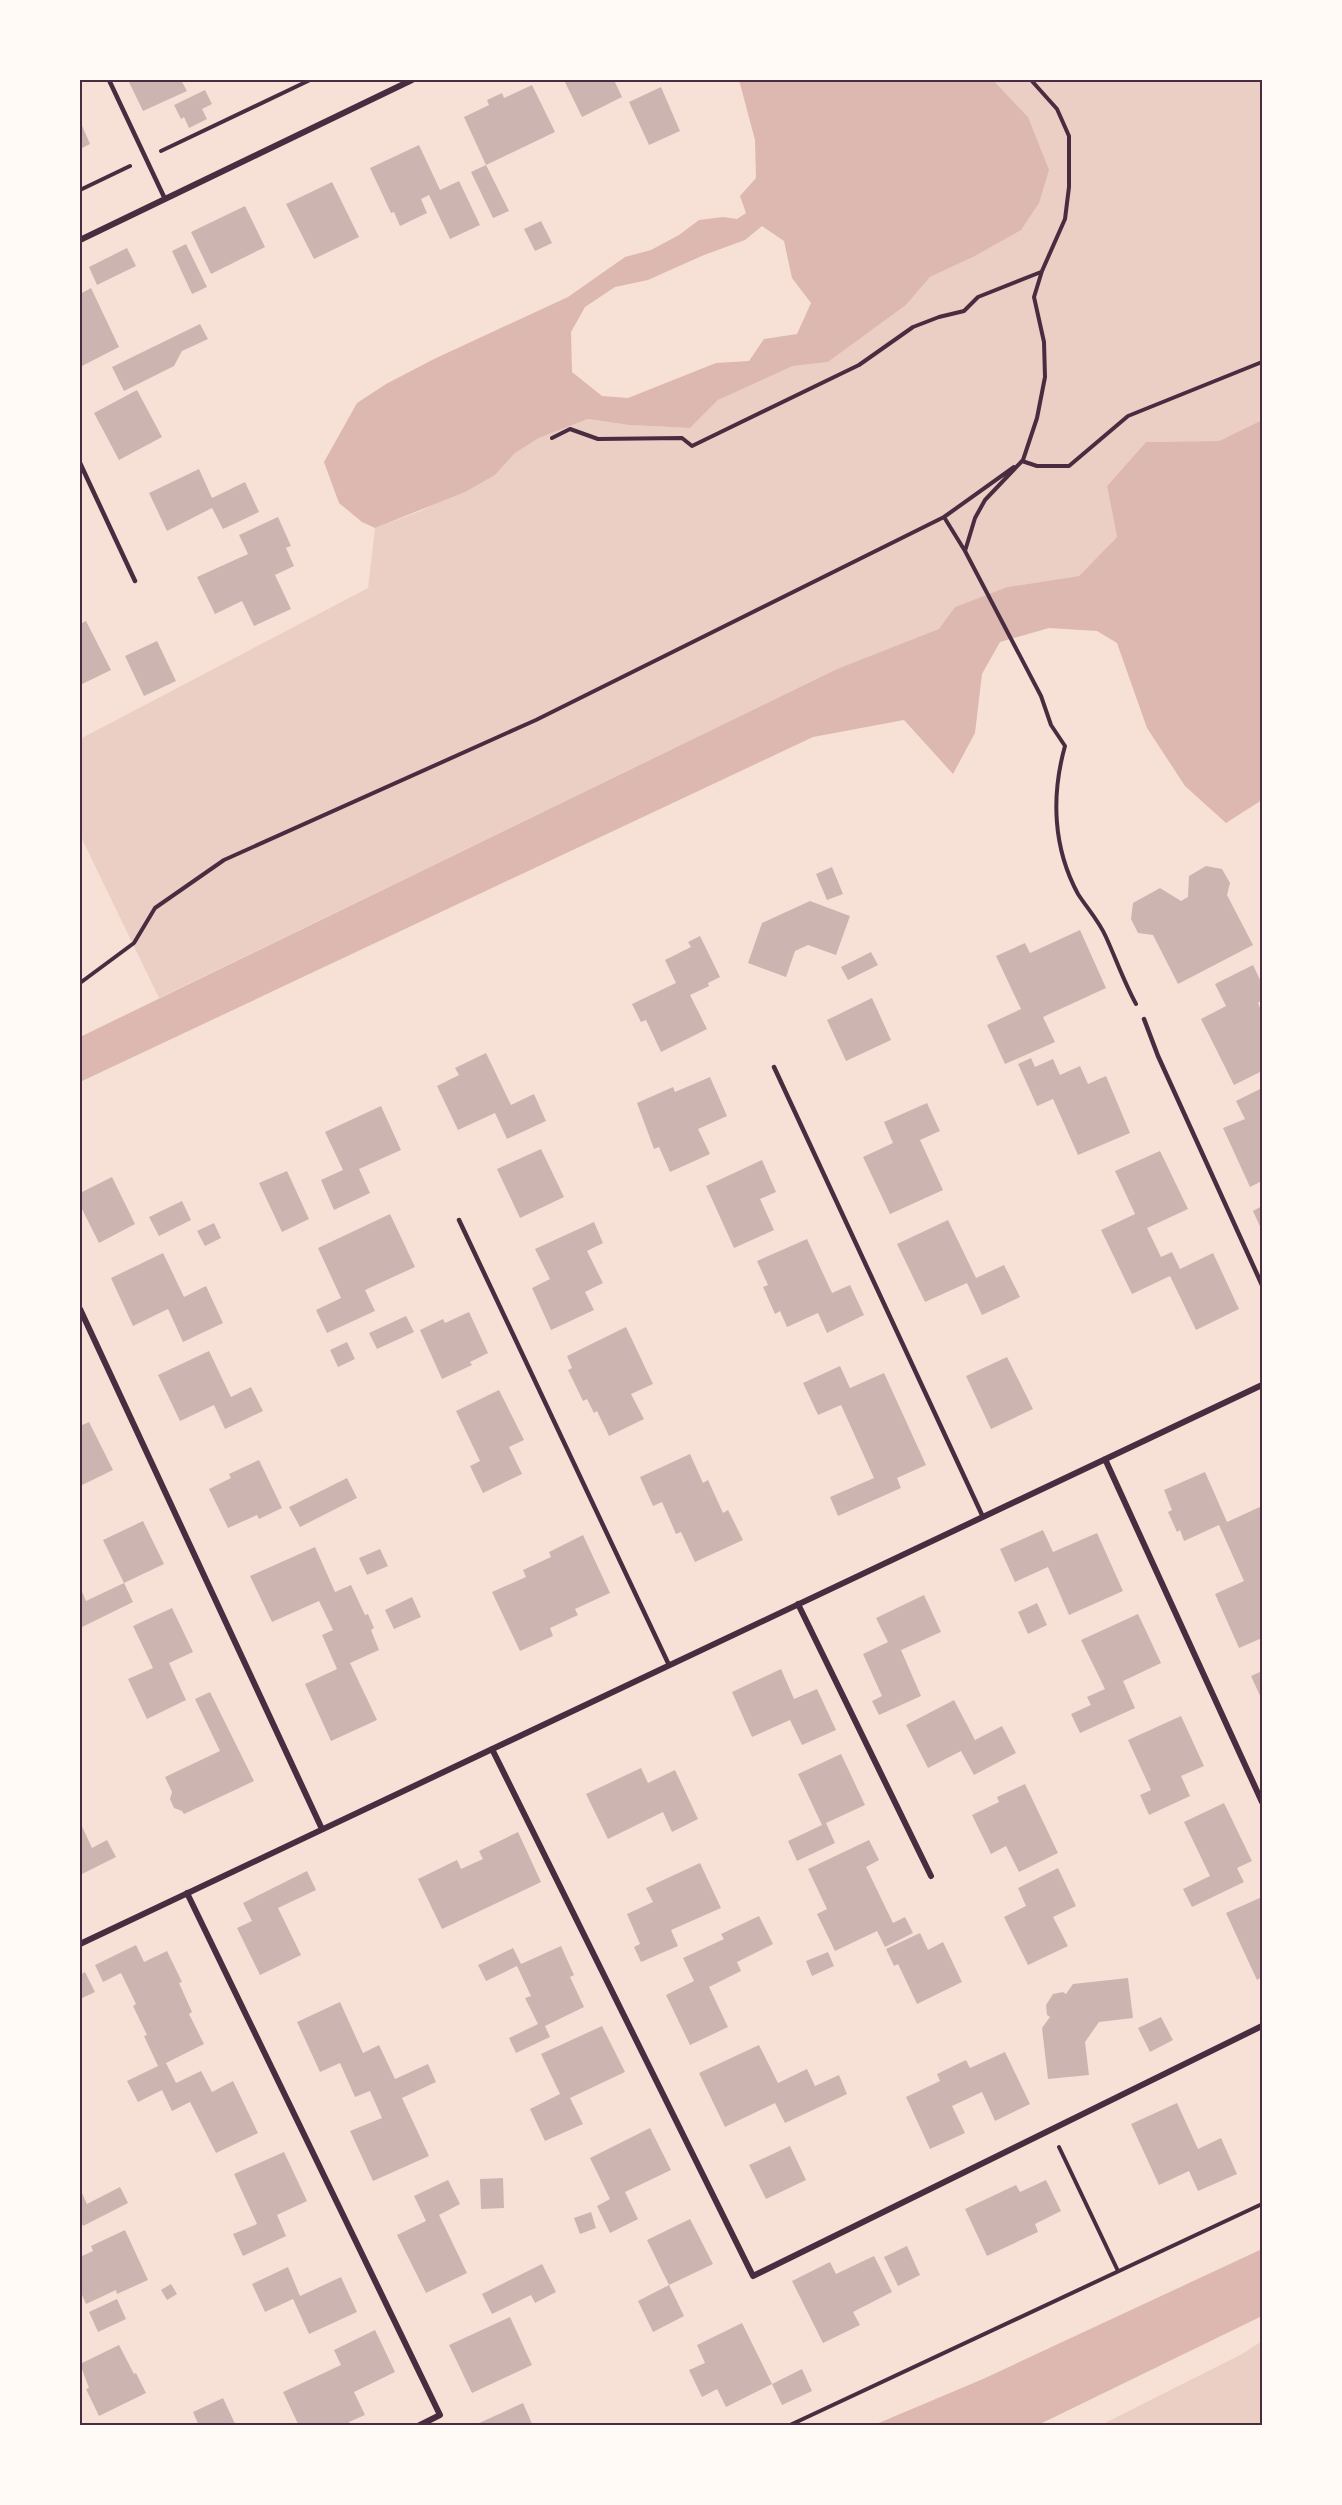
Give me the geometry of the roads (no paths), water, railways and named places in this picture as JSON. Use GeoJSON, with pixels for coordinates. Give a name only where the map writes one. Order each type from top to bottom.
{"type":"FeatureCollection","features":[{"type":"Feature","properties":{"kind":"street"},"geometry":{"type":"LineString","coordinates":[[80,240],[412,80]]}},
{"type":"Feature","properties":{"kind":"street"},"geometry":{"type":"LineString","coordinates":[[80,1309],[322,1829]]}},
{"type":"Feature","properties":{"kind":"street"},"geometry":{"type":"LineString","coordinates":[[80,1944],[1263,1385]]}},
{"type":"Feature","properties":{"kind":"street"},"geometry":{"type":"LineString","coordinates":[[1105,1459],[1263,1802]]}},
{"type":"Feature","properties":{"kind":"street"},"geometry":{"type":"LineString","coordinates":[[798,1604],[931,1876]]}},
{"type":"Feature","properties":{"kind":"street"},"geometry":{"type":"LineString","coordinates":[[492,1749],[753,2276],[1263,2026]]}},
{"type":"Feature","properties":{"kind":"street"},"geometry":{"type":"LineString","coordinates":[[187,1893],[440,2415],[418,2426]]}},
{"type":"Feature","properties":{"kind":"lane"},"geometry":{"type":"LineString","coordinates":[[109,80],[165,199]]}},
{"type":"Feature","properties":{"kind":"lane"},"geometry":{"type":"LineString","coordinates":[[80,463],[135,581]]}},
{"type":"Feature","properties":{"kind":"lane"},"geometry":{"type":"LineString","coordinates":[[1144,1019],[1158,1056],[1263,1285]]}},
{"type":"Feature","properties":{"kind":"lane"},"geometry":{"type":"LineString","coordinates":[[774,1067],[983,1517]]}},
{"type":"Feature","properties":{"kind":"lane"},"geometry":{"type":"LineString","coordinates":[[459,1220],[669,1665]]}}]}
